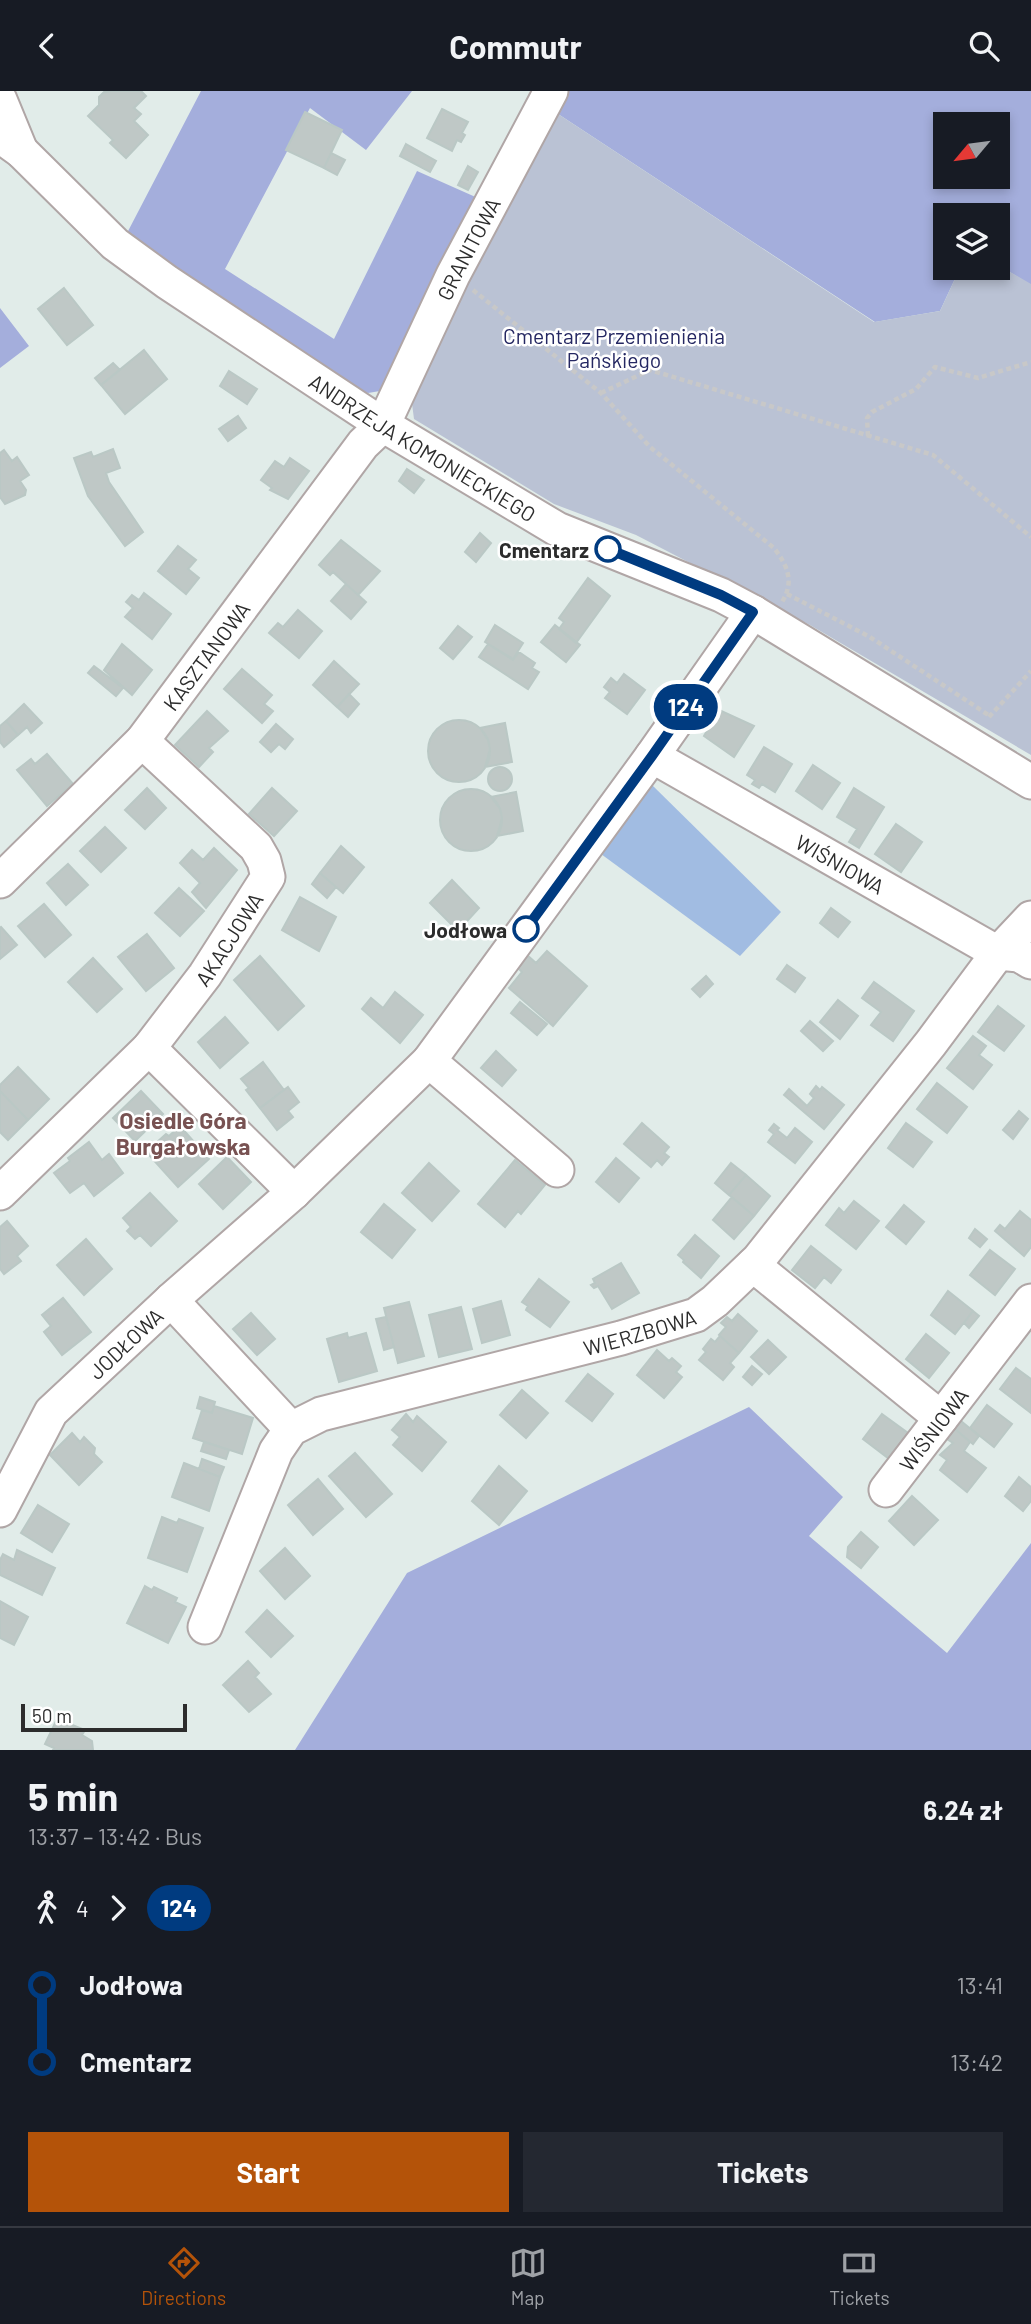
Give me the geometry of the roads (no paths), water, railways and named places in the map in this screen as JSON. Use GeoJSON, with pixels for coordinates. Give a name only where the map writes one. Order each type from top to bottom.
{"type":"FeatureCollection","features":[{"type":"Feature","properties":{"kind":"street","name":"GRANITOWA"},"geometry":{"type":"LineString","coordinates":[[386,417],[453,275],[551,91]]}},
{"type":"Feature","properties":{"kind":"street"},"geometry":{"type":"LineString","coordinates":[[0,100],[10,143]]}},
{"type":"Feature","properties":{"kind":"street","name":"ANDRZEJA KOMONIECKIEGO"},"geometry":{"type":"LineString","coordinates":[[10,143],[115,244],[167,282],[386,417],[557,529],[721,595],[1031,782]]}},
{"type":"Feature","properties":{"kind":"street","name":"KASZTANOWA"},"geometry":{"type":"LineString","coordinates":[[0,881],[142,741],[355,454],[386,417]]}},
{"type":"Feature","properties":{"kind":"street","name":"JODŁOWA"},"geometry":{"type":"LineString","coordinates":[[0,1510],[51,1412],[171,1300],[294,1192],[429,1061],[652,756],[763,618]]}},
{"type":"Feature","properties":{"kind":"street","name":"AKACJOWA"},"geometry":{"type":"LineString","coordinates":[[0,1193],[149,1048],[205,975],[268,877],[264,861],[256,847],[142,741]]}},
{"type":"Feature","properties":{"kind":"street","name":"WIŚNIOWA"},"geometry":{"type":"LineString","coordinates":[[652,756],[998,953],[1019,955],[1031,962]]}},
{"type":"Feature","properties":{"kind":"street","name":"WIERZBOWA"},"geometry":{"type":"LineString","coordinates":[[291,1429],[321,1414],[621,1338],[696,1315],[753,1265],[931,1043],[998,953],[1031,918]]}},
{"type":"Feature","properties":{"kind":"street"},"geometry":{"type":"LineString","coordinates":[[149,1048],[294,1192]]}},
{"type":"Feature","properties":{"kind":"street"},"geometry":{"type":"LineString","coordinates":[[429,1061],[556,1170]]}},
{"type":"Feature","properties":{"kind":"street"},"geometry":{"type":"LineString","coordinates":[[753,1265],[941,1418]]}},
{"type":"Feature","properties":{"kind":"street"},"geometry":{"type":"LineString","coordinates":[[171,1300],[291,1429],[276,1451],[205,1627]]}},
{"type":"Feature","properties":{"kind":"street","name":"WIŚNIOWA"},"geometry":{"type":"LineString","coordinates":[[886,1490],[1031,1301]]}},
{"type":"Feature","properties":{"kind":"place","name":"Cmentarz"},"geometry":{"type":"Point","coordinates":[608,549]}},
{"type":"Feature","properties":{"kind":"place","name":"Jodłowa"},"geometry":{"type":"Point","coordinates":[526,929]}},
{"type":"Feature","properties":{"kind":"district","name":"Osiedle Góra Burgałowska"},"geometry":{"type":"Point","coordinates":[183,1133]}},
{"type":"Feature","properties":{"kind":"park label","name":"Cmentarz Przemienienia Pańskiego"},"geometry":{"type":"Point","coordinates":[614,347]}}]}
